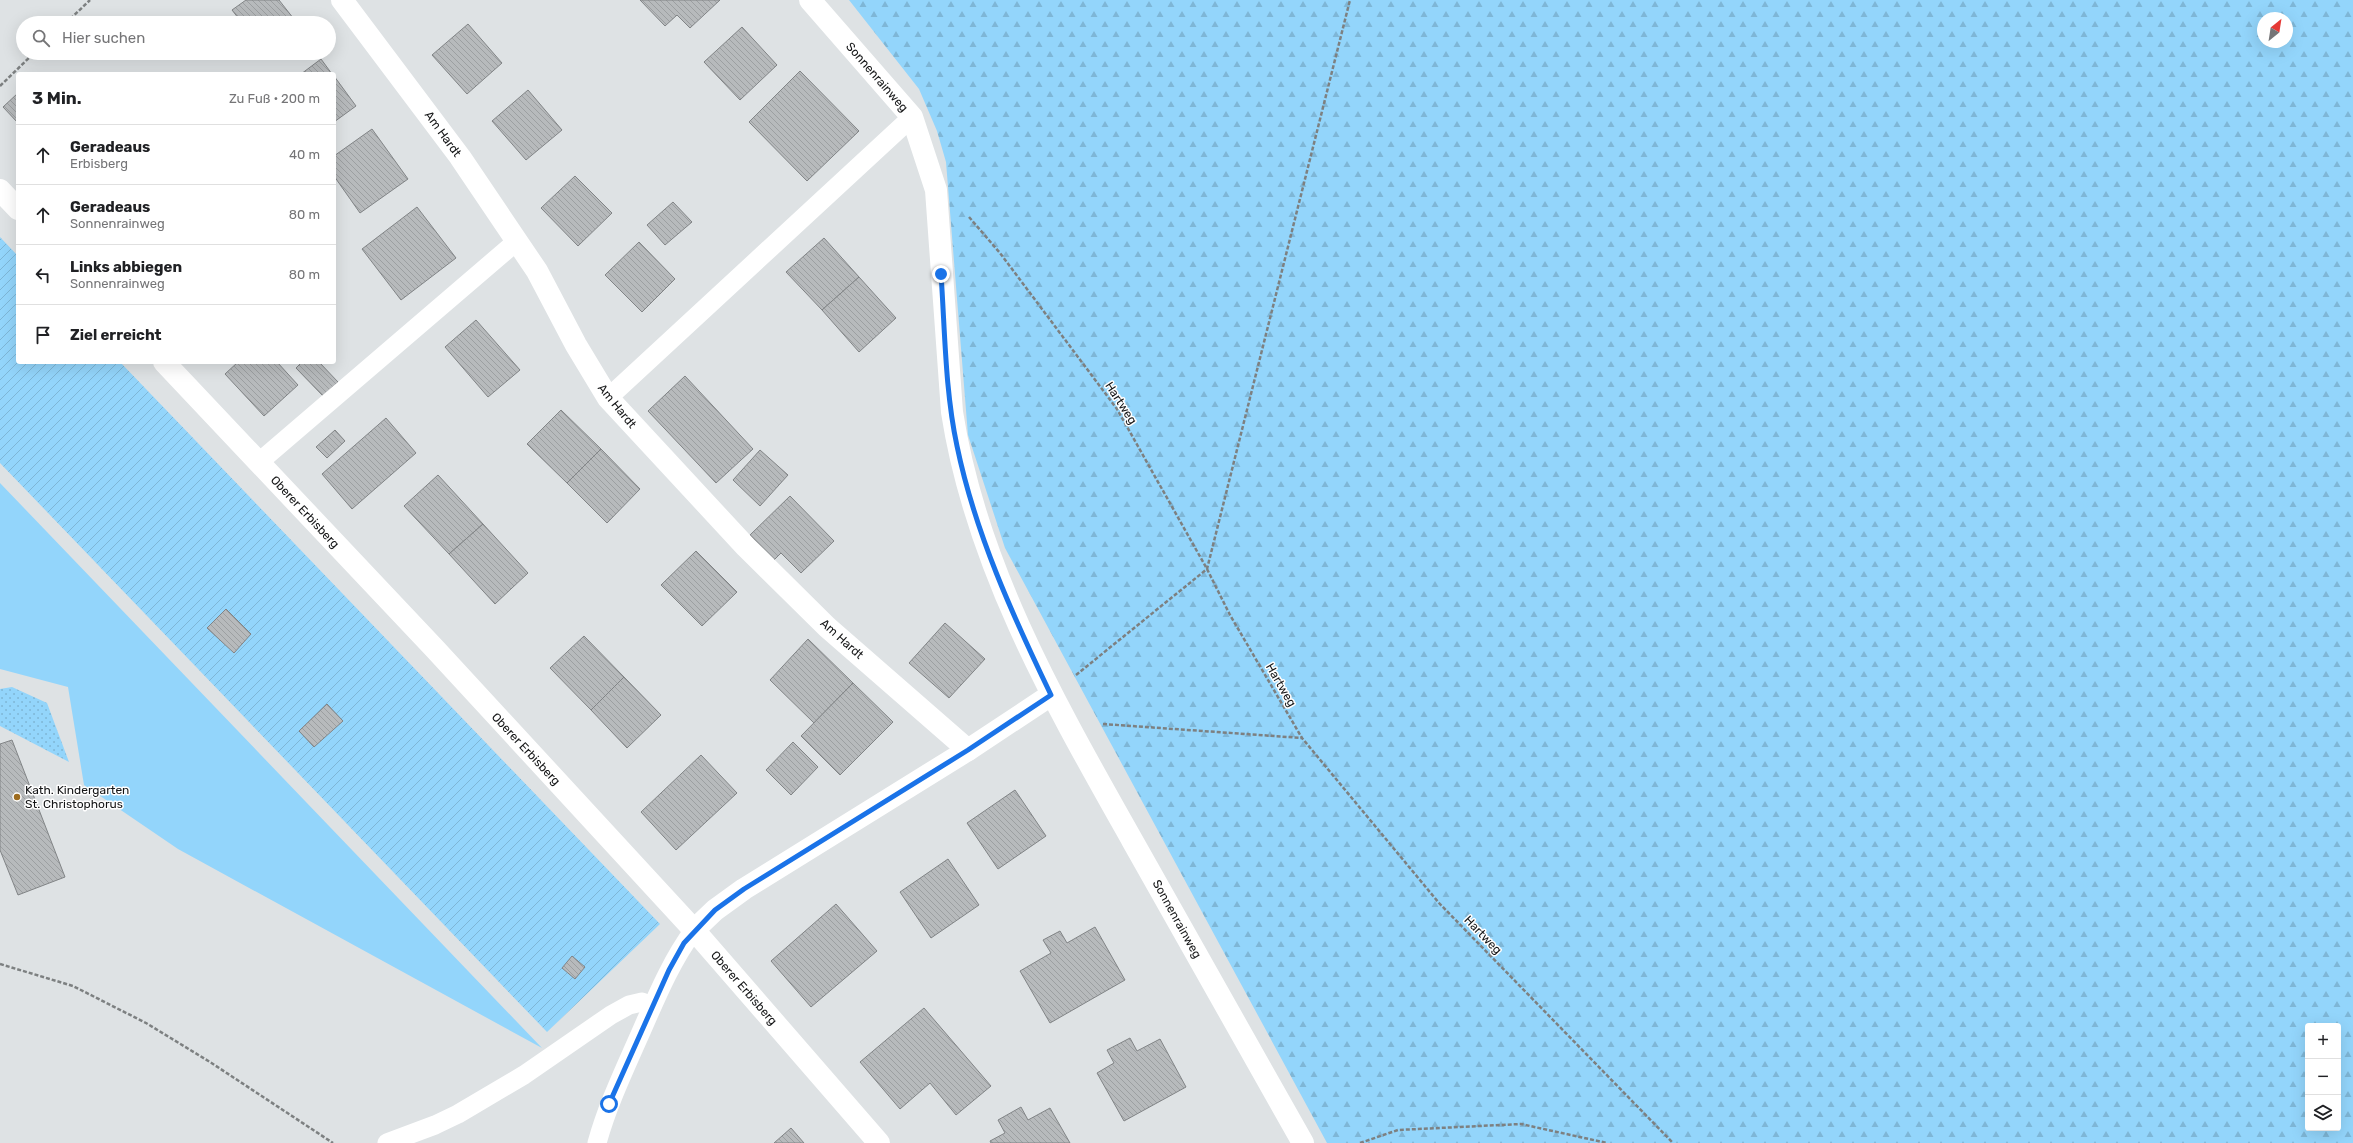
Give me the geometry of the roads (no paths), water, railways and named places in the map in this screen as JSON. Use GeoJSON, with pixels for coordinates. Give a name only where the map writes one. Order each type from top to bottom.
{"type":"FeatureCollection","features":[{"type":"Feature","properties":{"kind":"street","name":"Am Hardt"},"geometry":{"type":"LineString","coordinates":[[342,0],[420,101],[517,241],[537,271],[579,351],[608,398],[741,541],[816,616],[968,750]]}},
{"type":"Feature","properties":{"kind":"street","name":"Sonnenrainweg"},"geometry":{"type":"LineString","coordinates":[[810,0],[912,117],[936,190],[952,412],[956,445],[965,479],[992,559],[1020,629],[1065,721],[1303,1143]]}},
{"type":"Feature","properties":{"kind":"street"},"geometry":{"type":"LineString","coordinates":[[0,190],[16,206]]}},
{"type":"Feature","properties":{"kind":"street","name":"Oberer Erbisberg"},"geometry":{"type":"LineString","coordinates":[[166,364],[694,930],[879,1143]]}},
{"type":"Feature","properties":{"kind":"street"},"geometry":{"type":"LineString","coordinates":[[694,930],[715,910],[744,889],[968,750],[1051,695]]}},
{"type":"Feature","properties":{"kind":"lane"},"geometry":{"type":"LineString","coordinates":[[608,398],[912,117]]}},
{"type":"Feature","properties":{"kind":"lane"},"geometry":{"type":"LineString","coordinates":[[258,463],[517,241]]}},
{"type":"Feature","properties":{"kind":"lane"},"geometry":{"type":"LineString","coordinates":[[597,1143],[609,1104],[652,1006],[676,956],[694,930]]}},
{"type":"Feature","properties":{"kind":"lane"},"geometry":{"type":"LineString","coordinates":[[387,1143],[435,1126],[458,1114],[524,1075],[611,1015],[628,1006],[642,1002],[652,1006]]}},
{"type":"Feature","properties":{"kind":"place","name":"Kath. Kindergarten St. Christophorus"},"geometry":{"type":"Point","coordinates":[17,797]}}]}
